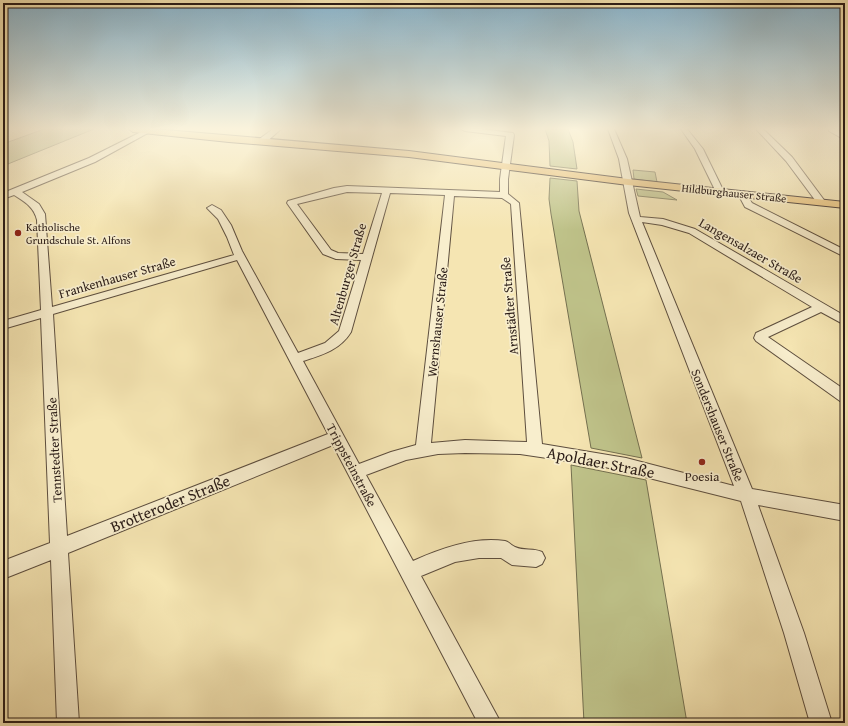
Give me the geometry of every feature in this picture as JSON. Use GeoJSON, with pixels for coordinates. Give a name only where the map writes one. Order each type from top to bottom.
{"type":"FeatureCollection","features":[{"type":"Feature","properties":{"kind":"main road","name":"Hildburghauser Straße"},"geometry":{"type":"LineString","coordinates":[[482,163],[628,182],[845,205]]}},
{"type":"Feature","properties":{"kind":"street"},"geometry":{"type":"LineString","coordinates":[[7,193],[85,163]]}},
{"type":"Feature","properties":{"kind":"street"},"geometry":{"type":"LineString","coordinates":[[367,257],[336,256],[327,252],[291,203],[340,190],[387,190],[504,195],[504,179],[507,163]]}},
{"type":"Feature","properties":{"kind":"street","name":"Sondershauser Straße"},"geometry":{"type":"LineString","coordinates":[[624,163],[631,201],[637,219],[747,496],[794,633],[821,723]]}},
{"type":"Feature","properties":{"kind":"street"},"geometry":{"type":"LineString","coordinates":[[707,163],[720,192]]}},
{"type":"Feature","properties":{"kind":"street"},"geometry":{"type":"LineString","coordinates":[[792,163],[821,202]]}},
{"type":"Feature","properties":{"kind":"street","name":"Altenburger Straße"},"geometry":{"type":"LineString","coordinates":[[294,359],[328,346],[343,336],[348,326],[387,190]]}},
{"type":"Feature","properties":{"kind":"street","name":"Tennstedter Straße"},"geometry":{"type":"LineString","coordinates":[[7,193],[35,204],[42,215],[68,723]]}},
{"type":"Feature","properties":{"kind":"street","name":"Wernshauser Straße"},"geometry":{"type":"LineString","coordinates":[[423,450],[450,193]]}},
{"type":"Feature","properties":{"kind":"street"},"geometry":{"type":"LineString","coordinates":[[742,194],[748,205],[845,254]]}},
{"type":"Feature","properties":{"kind":"street","name":"Arnstädter Straße"},"geometry":{"type":"LineString","coordinates":[[504,195],[515,203],[535,450]]}},
{"type":"Feature","properties":{"kind":"street","name":"Trippsteinstraße"},"geometry":{"type":"LineString","coordinates":[[212,208],[218,211],[294,359],[490,723]]}},
{"type":"Feature","properties":{"kind":"street","name":"Langensalzaer Straße"},"geometry":{"type":"LineString","coordinates":[[637,219],[663,222],[692,231],[845,321]]}},
{"type":"Feature","properties":{"kind":"street","name":"Frankenhauser Straße"},"geometry":{"type":"LineString","coordinates":[[3,325],[240,256]]}},
{"type":"Feature","properties":{"kind":"street"},"geometry":{"type":"LineString","coordinates":[[822,307],[760,336],[760,338],[845,396]]}},
{"type":"Feature","properties":{"kind":"street","name":"Brotteroder Straße"},"geometry":{"type":"LineString","coordinates":[[3,570],[337,437]]}},
{"type":"Feature","properties":{"kind":"street","name":"Apoldaer Straße"},"geometry":{"type":"LineString","coordinates":[[356,472],[404,454],[423,450],[487,447],[535,450],[583,456],[627,465],[747,496],[845,513]]}},
{"type":"Feature","properties":{"kind":"street"},"geometry":{"type":"LineString","coordinates":[[409,572],[443,556],[471,550],[505,550],[512,556],[536,558]]}},
{"type":"Feature","properties":{"kind":"green space"},"geometry":{"type":"Polygon","coordinates":[[[3,163],[11,163],[3,166],[3,163]]]}},
{"type":"Feature","properties":{"kind":"green space"},"geometry":{"type":"Polygon","coordinates":[[[550,163],[576,163],[577,169],[550,166],[550,163]]]}},
{"type":"Feature","properties":{"kind":"green space"},"geometry":{"type":"Polygon","coordinates":[[[633,170],[655,172],[657,182],[634,179],[633,170]]]}},
{"type":"Feature","properties":{"kind":"green space"},"geometry":{"type":"Polygon","coordinates":[[[550,178],[577,181],[579,211],[642,458],[591,448],[551,214],[549,199],[550,178]]]}},
{"type":"Feature","properties":{"kind":"green space"},"geometry":{"type":"Polygon","coordinates":[[[636,189],[663,192],[677,200],[638,196],[636,189]]]}},
{"type":"Feature","properties":{"kind":"green space"},"geometry":{"type":"Polygon","coordinates":[[[571,465],[646,480],[687,723],[584,723],[571,465]]]}},
{"type":"Feature","properties":{"kind":"place","name":"Katholische Grundschule St. Alfons"},"geometry":{"type":"Point","coordinates":[18,233]}},
{"type":"Feature","properties":{"kind":"place","name":"Poesia"},"geometry":{"type":"Point","coordinates":[702,462]}}]}
